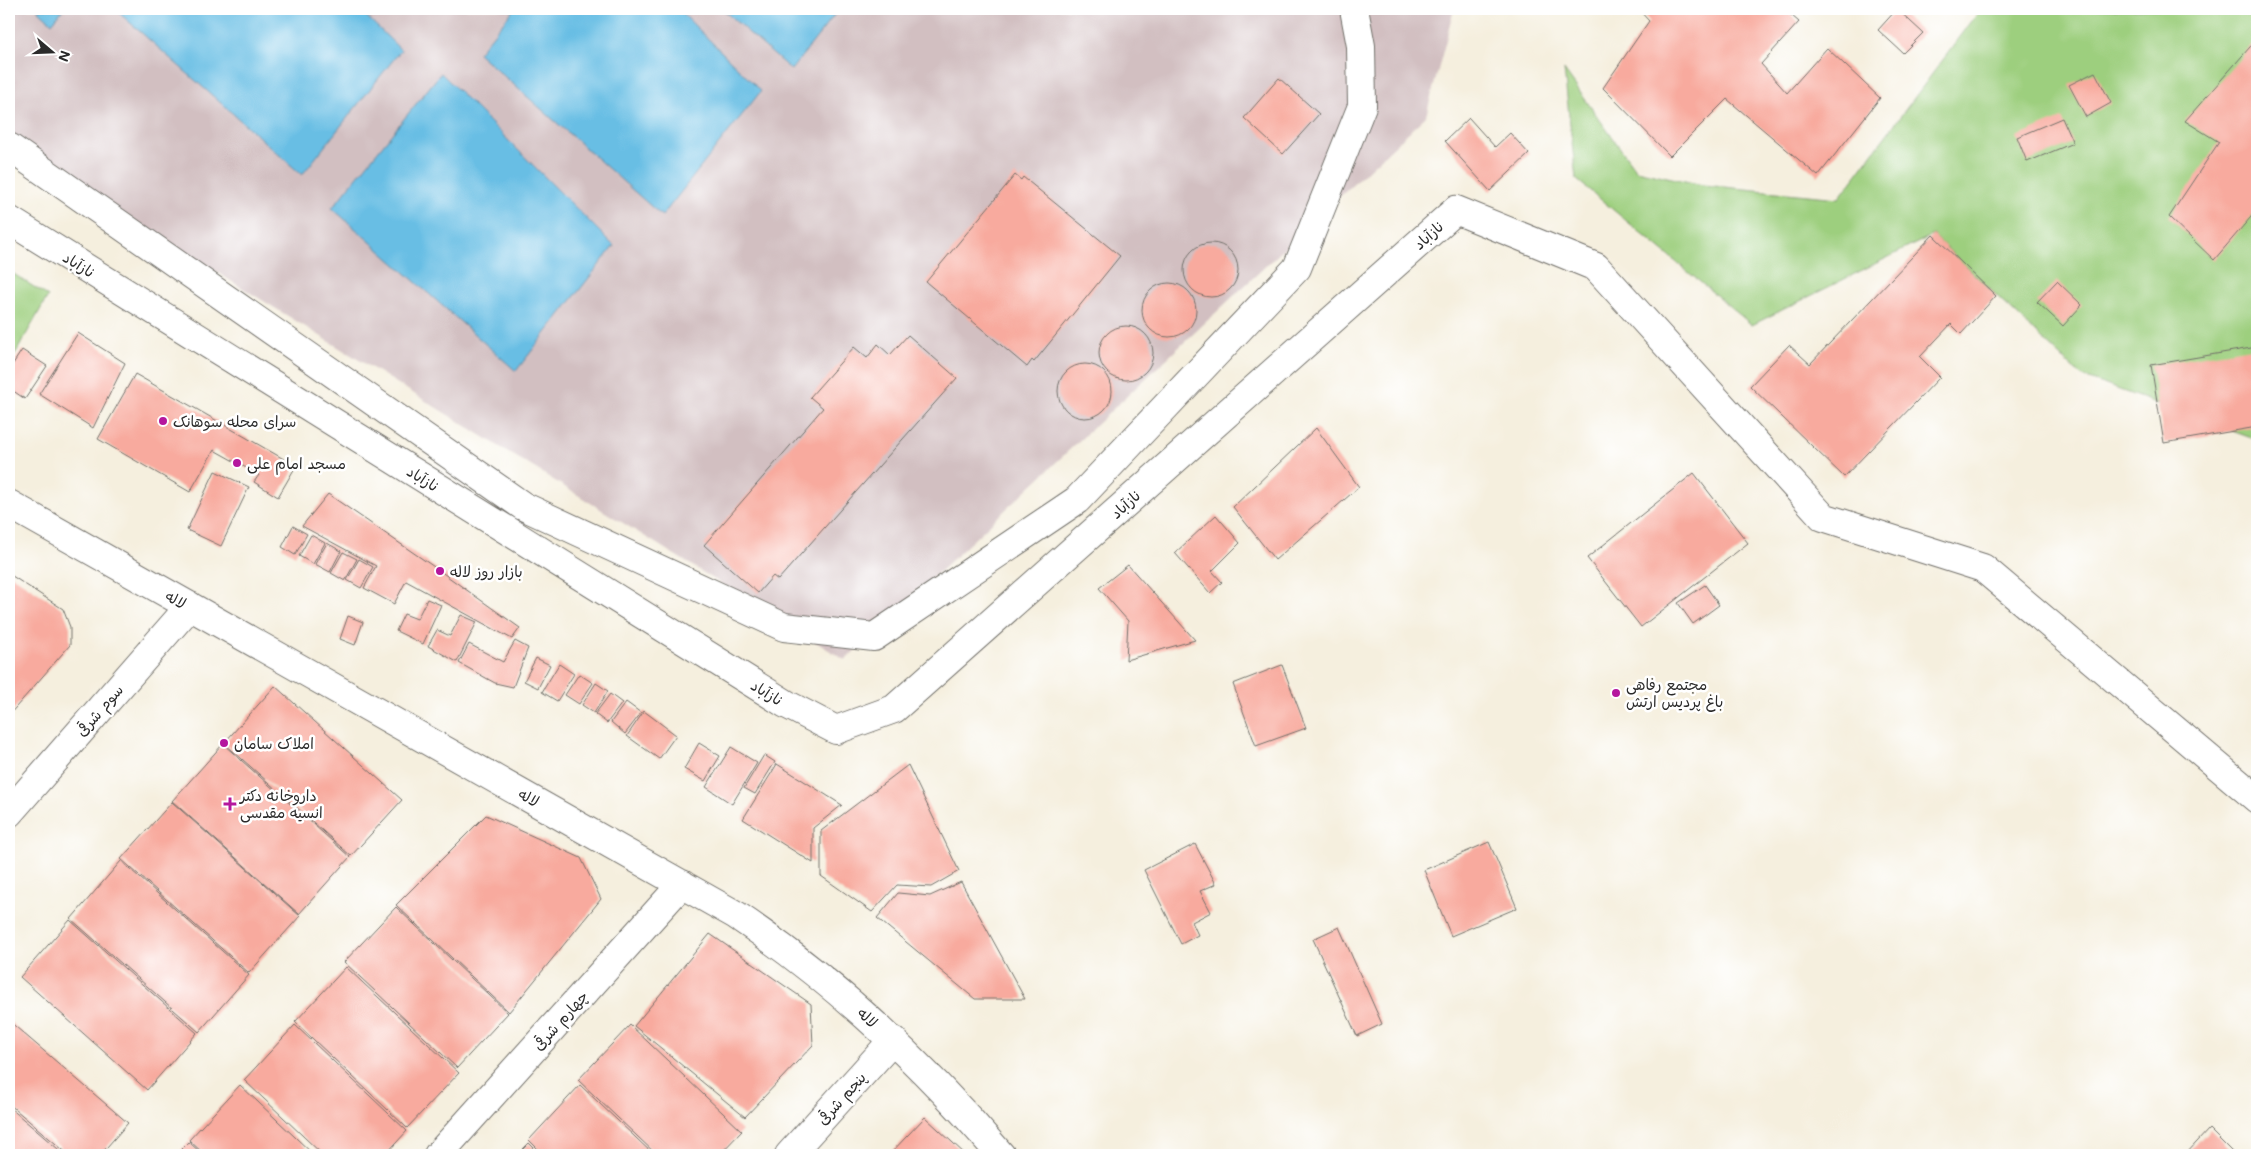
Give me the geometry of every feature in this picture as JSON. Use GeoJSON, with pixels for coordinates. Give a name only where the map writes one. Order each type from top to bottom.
{"type":"FeatureCollection","features":[{"type":"Feature","properties":{"kind":"street"},"geometry":{"type":"LineString","coordinates":[[9,147],[523,506],[784,627],[874,636],[1077,500],[1297,268],[1362,106],[1361,46],[1354,9]]}},
{"type":"Feature","properties":{"kind":"street","name":"نازآباد"},"geometry":{"type":"LineString","coordinates":[[9,220],[786,704],[836,730],[894,709],[1456,210],[1596,268],[1823,516],[1983,568],[2257,800]]}},
{"type":"Feature","properties":{"kind":"street","name":"لاله"},"geometry":{"type":"LineString","coordinates":[[9,504],[682,884],[780,944],[859,1008],[893,1040],[1001,1155]]}},
{"type":"Feature","properties":{"kind":"street","name":"سوم شرقی"},"geometry":{"type":"LineString","coordinates":[[9,813],[190,606]]}},
{"type":"Feature","properties":{"kind":"street","name":"چهارم شرقی"},"geometry":{"type":"LineString","coordinates":[[438,1155],[682,884]]}},
{"type":"Feature","properties":{"kind":"street","name":"پنجم شرقی"},"geometry":{"type":"LineString","coordinates":[[789,1155],[893,1040]]}},
{"type":"Feature","properties":{"kind":"shaded area"},"geometry":{"type":"Polygon","coordinates":[[[9,9],[1454,9],[1426,116],[845,660],[9,144],[9,9]]]}},
{"type":"Feature","properties":{"kind":"green space"},"geometry":{"type":"Polygon","coordinates":[[[1981,9],[2257,9],[2257,440],[2081,376],[1933,235],[1752,325],[1576,179],[1564,70],[1636,170],[1703,185],[1839,198],[1981,9]]]}},
{"type":"Feature","properties":{"kind":"green space"},"geometry":{"type":"Polygon","coordinates":[[[9,271],[48,296],[9,365],[9,271]]]}},
{"type":"Feature","properties":{"kind":"water"},"geometry":{"type":"Polygon","coordinates":[[[37,9],[63,9],[52,23],[37,9]]]}},
{"type":"Feature","properties":{"kind":"water"},"geometry":{"type":"Polygon","coordinates":[[[121,9],[359,9],[401,50],[302,175],[118,12],[121,9]]]}},
{"type":"Feature","properties":{"kind":"water"},"geometry":{"type":"Polygon","coordinates":[[[514,9],[678,9],[761,91],[662,216],[478,53],[514,9]]]}},
{"type":"Feature","properties":{"kind":"water"},"geometry":{"type":"Polygon","coordinates":[[[722,9],[839,9],[791,70],[722,9]]]}},
{"type":"Feature","properties":{"kind":"water"},"geometry":{"type":"Polygon","coordinates":[[[441,73],[614,246],[516,371],[332,208],[441,73]]]}},
{"type":"Feature","properties":{"kind":"building"},"geometry":{"type":"Polygon","coordinates":[[[1638,9],[1784,9],[1799,22],[1761,64],[1787,93],[1827,48],[1880,98],[1818,176],[1727,99],[1670,156],[1603,88],[1649,21],[1638,9]]]}},
{"type":"Feature","properties":{"kind":"building"},"geometry":{"type":"Polygon","coordinates":[[[1897,9],[1923,33],[1903,53],[1878,30],[1897,9]]]}},
{"type":"Feature","properties":{"kind":"building"},"geometry":{"type":"Polygon","coordinates":[[[2257,39],[2257,210],[2214,260],[2169,217],[2219,142],[2185,121],[2257,39]]]}},
{"type":"Feature","properties":{"kind":"building"},"geometry":{"type":"Polygon","coordinates":[[[2095,72],[2111,103],[2086,117],[2069,85],[2095,72]]]}},
{"type":"Feature","properties":{"kind":"building"},"geometry":{"type":"Polygon","coordinates":[[[1279,78],[1319,114],[1283,154],[1244,118],[1279,78]]]}},
{"type":"Feature","properties":{"kind":"building"},"geometry":{"type":"Polygon","coordinates":[[[1469,118],[1495,147],[1510,133],[1529,154],[1490,191],[1445,141],[1469,118]]]}},
{"type":"Feature","properties":{"kind":"building"},"geometry":{"type":"Polygon","coordinates":[[[2062,118],[2073,143],[2027,162],[2017,137],[2062,118]]]}},
{"type":"Feature","properties":{"kind":"building"},"geometry":{"type":"Polygon","coordinates":[[[1015,175],[1021,180],[1023,177],[1120,256],[1034,362],[1032,360],[1027,367],[926,282],[1015,175]]]}},
{"type":"Feature","properties":{"kind":"building"},"geometry":{"type":"Polygon","coordinates":[[[1933,235],[1996,296],[1961,334],[1951,324],[1920,357],[1940,377],[1844,477],[1750,386],[1789,345],[1810,364],[1933,235]]]}},
{"type":"Feature","properties":{"kind":"building"},"geometry":{"type":"Polygon","coordinates":[[[1206,243],[1216,243],[1226,247],[1234,255],[1238,270],[1234,285],[1226,293],[1216,297],[1206,297],[1196,293],[1188,285],[1184,275],[1184,265],[1188,255],[1196,247],[1206,243]]]}},
{"type":"Feature","properties":{"kind":"building"},"geometry":{"type":"Polygon","coordinates":[[[2057,281],[2082,305],[2063,326],[2037,302],[2057,281]]]}},
{"type":"Feature","properties":{"kind":"building"},"geometry":{"type":"Polygon","coordinates":[[[1164,283],[1174,283],[1184,287],[1192,295],[1196,310],[1192,325],[1184,333],[1174,337],[1164,337],[1154,333],[1146,325],[1142,315],[1142,305],[1146,295],[1154,287],[1164,283]]]}},
{"type":"Feature","properties":{"kind":"building"},"geometry":{"type":"Polygon","coordinates":[[[1121,326],[1131,326],[1141,330],[1149,338],[1153,353],[1149,368],[1141,376],[1131,380],[1121,380],[1111,376],[1103,368],[1099,358],[1099,348],[1103,338],[1111,330],[1121,326]]]}},
{"type":"Feature","properties":{"kind":"building"},"geometry":{"type":"Polygon","coordinates":[[[78,333],[125,363],[93,428],[39,394],[78,333]]]}},
{"type":"Feature","properties":{"kind":"building"},"geometry":{"type":"Polygon","coordinates":[[[908,335],[957,378],[778,580],[773,576],[758,593],[704,545],[823,408],[810,397],[854,347],[867,358],[878,344],[890,355],[908,335]]]}},
{"type":"Feature","properties":{"kind":"building"},"geometry":{"type":"Polygon","coordinates":[[[2257,347],[2257,427],[2164,443],[2151,365],[2257,347]]]}},
{"type":"Feature","properties":{"kind":"building"},"geometry":{"type":"Polygon","coordinates":[[[22,350],[47,366],[25,399],[9,388],[9,370],[22,350]]]}},
{"type":"Feature","properties":{"kind":"building"},"geometry":{"type":"Polygon","coordinates":[[[1080,364],[1090,364],[1100,368],[1108,376],[1112,391],[1108,406],[1100,414],[1090,418],[1080,418],[1070,414],[1062,406],[1058,396],[1058,386],[1062,376],[1070,368],[1080,364]]]}},
{"type":"Feature","properties":{"kind":"building"},"geometry":{"type":"Polygon","coordinates":[[[135,374],[296,466],[278,497],[254,482],[259,475],[214,450],[190,492],[98,439],[135,374]]]}},
{"type":"Feature","properties":{"kind":"building"},"geometry":{"type":"Polygon","coordinates":[[[1316,428],[1359,487],[1275,560],[1233,507],[1316,428]]]}},
{"type":"Feature","properties":{"kind":"building"},"geometry":{"type":"Polygon","coordinates":[[[215,471],[249,487],[221,546],[187,530],[215,471]]]}},
{"type":"Feature","properties":{"kind":"building"},"geometry":{"type":"Polygon","coordinates":[[[1694,473],[1748,543],[1641,627],[1587,558],[1694,473]]]}},
{"type":"Feature","properties":{"kind":"building"},"geometry":{"type":"Polygon","coordinates":[[[328,494],[520,628],[512,639],[406,581],[394,604],[364,588],[376,566],[302,526],[328,494]]]}},
{"type":"Feature","properties":{"kind":"building"},"geometry":{"type":"Polygon","coordinates":[[[1216,515],[1240,543],[1212,571],[1222,582],[1210,593],[1175,553],[1216,515]]]}},
{"type":"Feature","properties":{"kind":"building"},"geometry":{"type":"Polygon","coordinates":[[[293,526],[307,534],[295,555],[282,547],[293,526]]]}},
{"type":"Feature","properties":{"kind":"building"},"geometry":{"type":"Polygon","coordinates":[[[311,535],[325,543],[313,564],[299,556],[311,535]]]}},
{"type":"Feature","properties":{"kind":"building"},"geometry":{"type":"Polygon","coordinates":[[[327,543],[341,551],[330,572],[315,564],[327,543]]]}},
{"type":"Feature","properties":{"kind":"building"},"geometry":{"type":"Polygon","coordinates":[[[343,552],[357,559],[345,581],[331,573],[343,552]]]}},
{"type":"Feature","properties":{"kind":"building"},"geometry":{"type":"Polygon","coordinates":[[[359,559],[373,567],[361,588],[347,580],[359,559]]]}},
{"type":"Feature","properties":{"kind":"building"},"geometry":{"type":"Polygon","coordinates":[[[1128,565],[1195,640],[1126,660],[1128,621],[1099,588],[1128,565]]]}},
{"type":"Feature","properties":{"kind":"building"},"geometry":{"type":"Polygon","coordinates":[[[9,574],[63,609],[70,627],[70,645],[9,715],[9,574]]]}},
{"type":"Feature","properties":{"kind":"building"},"geometry":{"type":"Polygon","coordinates":[[[1705,585],[1719,605],[1693,624],[1678,603],[1705,585]]]}},
{"type":"Feature","properties":{"kind":"building"},"geometry":{"type":"Polygon","coordinates":[[[427,599],[441,605],[423,644],[396,631],[404,614],[417,619],[427,599]]]}},
{"type":"Feature","properties":{"kind":"building"},"geometry":{"type":"Polygon","coordinates":[[[461,615],[477,622],[457,662],[428,646],[437,630],[450,636],[461,615]]]}},
{"type":"Feature","properties":{"kind":"building"},"geometry":{"type":"Polygon","coordinates":[[[348,616],[363,622],[355,645],[340,639],[348,616]]]}},
{"type":"Feature","properties":{"kind":"building"},"geometry":{"type":"Polygon","coordinates":[[[515,641],[528,648],[513,687],[495,683],[459,663],[469,644],[503,662],[515,641]]]}},
{"type":"Feature","properties":{"kind":"building"},"geometry":{"type":"Polygon","coordinates":[[[536,658],[550,665],[538,688],[524,681],[536,658]]]}},
{"type":"Feature","properties":{"kind":"building"},"geometry":{"type":"Polygon","coordinates":[[[559,664],[574,674],[557,701],[542,692],[559,664]]]}},
{"type":"Feature","properties":{"kind":"building"},"geometry":{"type":"Polygon","coordinates":[[[1282,665],[1306,728],[1256,746],[1233,684],[1282,665]]]}},
{"type":"Feature","properties":{"kind":"building"},"geometry":{"type":"Polygon","coordinates":[[[579,674],[593,683],[579,704],[565,695],[579,674]]]}},
{"type":"Feature","properties":{"kind":"building"},"geometry":{"type":"Polygon","coordinates":[[[596,683],[608,691],[594,713],[582,705],[596,683]]]}},
{"type":"Feature","properties":{"kind":"building"},"geometry":{"type":"Polygon","coordinates":[[[275,686],[402,800],[351,856],[224,743],[275,686]]]}},
{"type":"Feature","properties":{"kind":"building"},"geometry":{"type":"Polygon","coordinates":[[[610,694],[622,703],[607,723],[595,714],[610,694]]]}},
{"type":"Feature","properties":{"kind":"building"},"geometry":{"type":"Polygon","coordinates":[[[626,702],[641,713],[625,734],[611,722],[626,702]]]}},
{"type":"Feature","properties":{"kind":"building"},"geometry":{"type":"Polygon","coordinates":[[[644,711],[676,735],[659,759],[627,736],[644,711]]]}},
{"type":"Feature","properties":{"kind":"building"},"geometry":{"type":"Polygon","coordinates":[[[699,743],[720,756],[705,781],[684,769],[699,743]]]}},
{"type":"Feature","properties":{"kind":"building"},"geometry":{"type":"Polygon","coordinates":[[[223,744],[350,857],[299,914],[172,801],[223,744]]]}},
{"type":"Feature","properties":{"kind":"building"},"geometry":{"type":"Polygon","coordinates":[[[731,747],[757,763],[732,804],[706,787],[731,747]]]}},
{"type":"Feature","properties":{"kind":"building"},"geometry":{"type":"Polygon","coordinates":[[[764,755],[775,762],[755,794],[744,788],[764,755]]]}},
{"type":"Feature","properties":{"kind":"building"},"geometry":{"type":"Polygon","coordinates":[[[777,764],[842,805],[813,828],[813,863],[743,819],[777,764]]]}},
{"type":"Feature","properties":{"kind":"building"},"geometry":{"type":"Polygon","coordinates":[[[908,765],[959,871],[931,887],[897,885],[872,912],[821,876],[821,831],[908,765]]]}},
{"type":"Feature","properties":{"kind":"building"},"geometry":{"type":"Polygon","coordinates":[[[172,802],[300,916],[249,973],[121,859],[172,802]]]}},
{"type":"Feature","properties":{"kind":"building"},"geometry":{"type":"Polygon","coordinates":[[[486,815],[581,858],[601,899],[509,1012],[396,905],[486,815]]]}},
{"type":"Feature","properties":{"kind":"building"},"geometry":{"type":"Polygon","coordinates":[[[1489,842],[1517,908],[1451,936],[1424,870],[1489,842]]]}},
{"type":"Feature","properties":{"kind":"building"},"geometry":{"type":"Polygon","coordinates":[[[1195,844],[1216,884],[1200,891],[1211,912],[1192,922],[1198,935],[1181,944],[1144,870],[1195,844]]]}},
{"type":"Feature","properties":{"kind":"building"},"geometry":{"type":"Polygon","coordinates":[[[121,861],[249,975],[199,1032],[71,919],[121,861]]]}},
{"type":"Feature","properties":{"kind":"building"},"geometry":{"type":"Polygon","coordinates":[[[961,882],[1025,999],[975,999],[877,918],[898,893],[930,896],[961,882]]]}},
{"type":"Feature","properties":{"kind":"building"},"geometry":{"type":"Polygon","coordinates":[[[396,907],[508,1013],[457,1068],[344,962],[396,907]]]}},
{"type":"Feature","properties":{"kind":"building"},"geometry":{"type":"Polygon","coordinates":[[[70,920],[197,1033],[147,1090],[20,977],[70,920]]]}},
{"type":"Feature","properties":{"kind":"building"},"geometry":{"type":"Polygon","coordinates":[[[1339,927],[1382,1024],[1357,1036],[1313,939],[1339,927]]]}},
{"type":"Feature","properties":{"kind":"building"},"geometry":{"type":"Polygon","coordinates":[[[710,934],[811,1004],[813,1045],[745,1117],[634,1026],[710,934]]]}},
{"type":"Feature","properties":{"kind":"building"},"geometry":{"type":"Polygon","coordinates":[[[346,967],[459,1073],[407,1128],[295,1022],[346,967]]]}},
{"type":"Feature","properties":{"kind":"building"},"geometry":{"type":"Polygon","coordinates":[[[9,1021],[128,1123],[100,1155],[69,1155],[9,1104],[9,1021]]]}},
{"type":"Feature","properties":{"kind":"building"},"geometry":{"type":"Polygon","coordinates":[[[295,1025],[407,1131],[385,1155],[323,1155],[244,1080],[295,1025]]]}},
{"type":"Feature","properties":{"kind":"building"},"geometry":{"type":"Polygon","coordinates":[[[630,1025],[742,1131],[719,1155],[657,1155],[578,1080],[630,1025]]]}},
{"type":"Feature","properties":{"kind":"building"},"geometry":{"type":"Polygon","coordinates":[[[240,1085],[314,1155],[205,1155],[189,1140],[240,1085]]]}},
{"type":"Feature","properties":{"kind":"building"},"geometry":{"type":"Polygon","coordinates":[[[580,1085],[654,1155],[544,1155],[529,1140],[580,1085]]]}},
{"type":"Feature","properties":{"kind":"building"},"geometry":{"type":"Polygon","coordinates":[[[9,1107],[65,1155],[9,1155],[9,1107]]]}},
{"type":"Feature","properties":{"kind":"building"},"geometry":{"type":"Polygon","coordinates":[[[925,1117],[966,1155],[889,1155],[925,1117]]]}},
{"type":"Feature","properties":{"kind":"building"},"geometry":{"type":"Polygon","coordinates":[[[2209,1129],[2235,1155],[2185,1155],[2209,1129]]]}},
{"type":"Feature","properties":{"kind":"building"},"geometry":{"type":"Polygon","coordinates":[[[189,1142],[203,1155],[176,1155],[189,1142]]]}},
{"type":"Feature","properties":{"kind":"building"},"geometry":{"type":"Polygon","coordinates":[[[529,1143],[541,1155],[517,1155],[529,1143]]]}},
{"type":"Feature","properties":{"kind":"place","name":"سرای محله سوهانک"},"geometry":{"type":"Point","coordinates":[163,421]}},
{"type":"Feature","properties":{"kind":"place","name":"مسجد امام علی"},"geometry":{"type":"Point","coordinates":[237,463]}},
{"type":"Feature","properties":{"kind":"place","name":"بازار روز لاله"},"geometry":{"type":"Point","coordinates":[440,571]}},
{"type":"Feature","properties":{"kind":"place","name":"مجتمع رفاهی باغ پردیس ارتش"},"geometry":{"type":"Point","coordinates":[1616,693]}},
{"type":"Feature","properties":{"kind":"place","name":"املاک سامان"},"geometry":{"type":"Point","coordinates":[224,743]}},
{"type":"Feature","properties":{"kind":"place","name":"داروخانه دکتر انسیه مقدسی"},"geometry":{"type":"Point","coordinates":[230,804]}}]}
